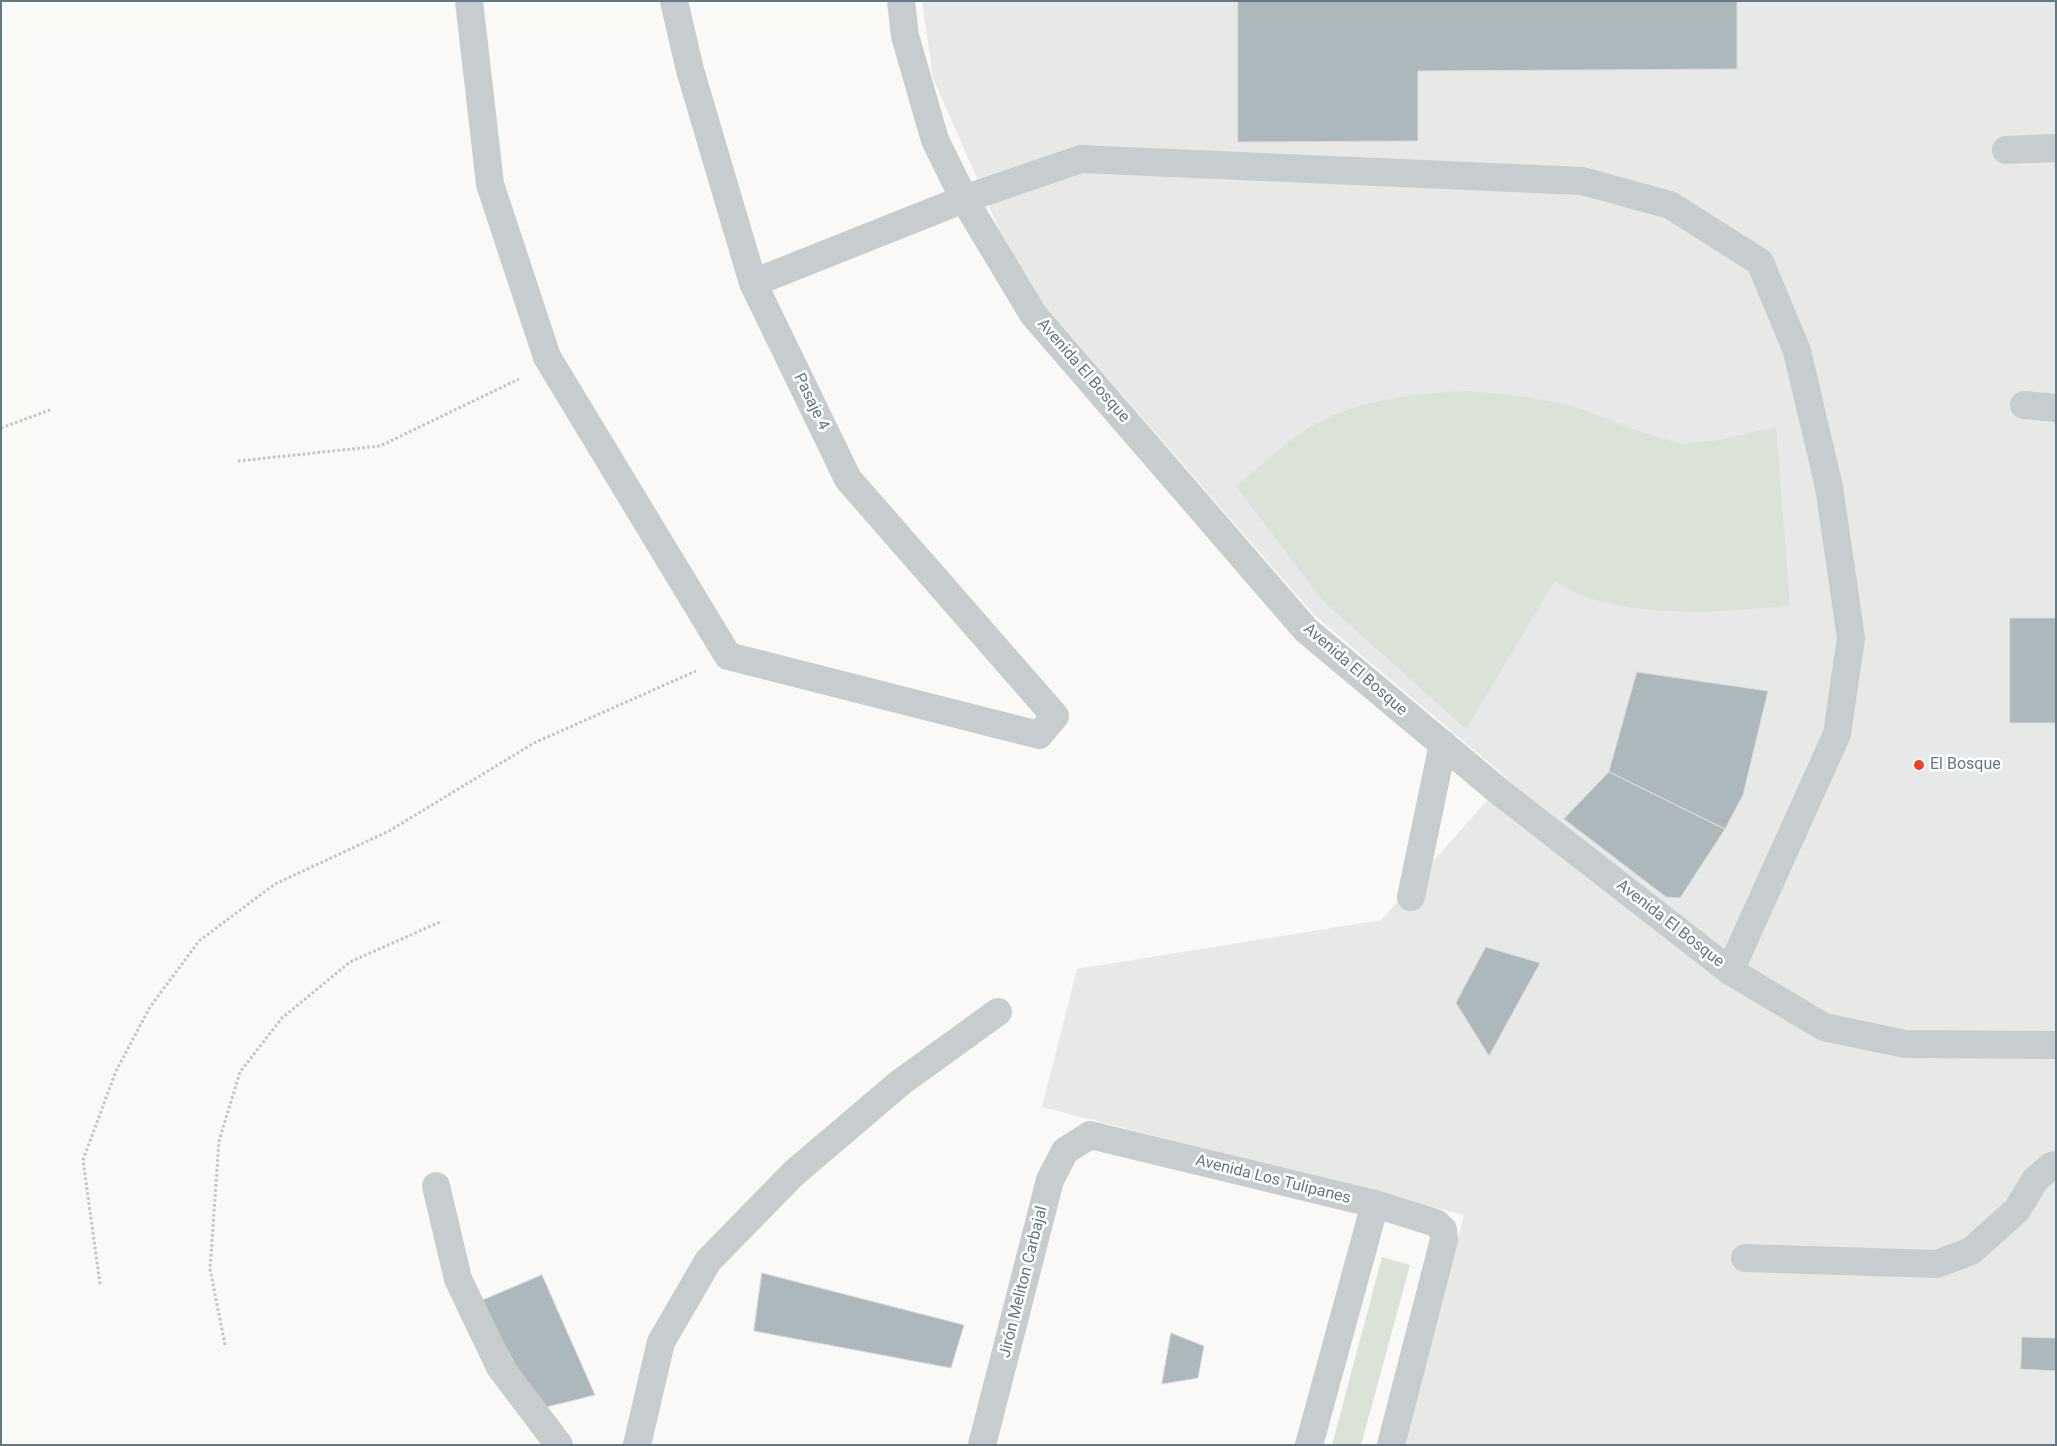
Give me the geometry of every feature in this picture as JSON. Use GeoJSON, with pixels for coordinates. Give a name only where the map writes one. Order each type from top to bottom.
{"type":"FeatureCollection","features":[{"type":"Feature","properties":{"kind":"street"},"geometry":{"type":"LineString","coordinates":[[469,1],[490,184],[550,364],[728,656]]}},
{"type":"Feature","properties":{"kind":"street","name":"Pasaje 4"},"geometry":{"type":"LineString","coordinates":[[674,1],[690,70],[754,283],[848,479],[1054,716],[1039,735],[728,656]]}},
{"type":"Feature","properties":{"kind":"street","name":"Avenida El Bosque"},"geometry":{"type":"LineString","coordinates":[[902,1],[905,36],[935,140],[964,199],[1033,314],[1306,630],[1501,793],[1730,971],[1824,1027],[1905,1044],[2056,1044]]}},
{"type":"Feature","properties":{"kind":"street"},"geometry":{"type":"LineString","coordinates":[[2006,150],[2056,148]]}},
{"type":"Feature","properties":{"kind":"street"},"geometry":{"type":"LineString","coordinates":[[754,283],[964,199],[1081,159],[1582,181],[1670,205],[1760,262],[1797,351],[1829,488],[1850,638],[1837,734],[1730,971]]}},
{"type":"Feature","properties":{"kind":"street"},"geometry":{"type":"LineString","coordinates":[[2024,405],[2056,408]]}},
{"type":"Feature","properties":{"kind":"street"},"geometry":{"type":"LineString","coordinates":[[1411,898],[1443,744]]}},
{"type":"Feature","properties":{"kind":"street"},"geometry":{"type":"LineString","coordinates":[[631,1442],[662,1342],[708,1260],[801,1167],[900,1082],[998,1012]]}},
{"type":"Feature","properties":{"kind":"street","name":"Avenida Los Tulipanes"},"geometry":{"type":"LineString","coordinates":[[1090,1136],[1375,1204],[1436,1223],[1443,1230],[1444,1240],[1391,1445]]}},
{"type":"Feature","properties":{"kind":"street","name":"Jirón Meliton Carbajal"},"geometry":{"type":"LineString","coordinates":[[982,1445],[1050,1180],[1065,1152],[1090,1136]]}},
{"type":"Feature","properties":{"kind":"street"},"geometry":{"type":"LineString","coordinates":[[1745,1258],[1937,1264],[1971,1251],[2017,1210],[2035,1180],[2051,1166],[2056,1165]]}},
{"type":"Feature","properties":{"kind":"street"},"geometry":{"type":"LineString","coordinates":[[436,1186],[458,1279],[500,1367],[559,1445]]}},
{"type":"Feature","properties":{"kind":"street"},"geometry":{"type":"LineString","coordinates":[[1309,1445],[1375,1204]]}},
{"type":"Feature","properties":{"kind":"path"},"geometry":{"type":"LineString","coordinates":[[238,461],[380,446],[550,364]]}},
{"type":"Feature","properties":{"kind":"path"},"geometry":{"type":"LineString","coordinates":[[1,428],[50,410]]}},
{"type":"Feature","properties":{"kind":"path"},"geometry":{"type":"LineString","coordinates":[[100,1284],[83,1160],[116,1072],[150,1007],[199,941],[275,884],[389,831],[534,744],[728,656]]}},
{"type":"Feature","properties":{"kind":"path"},"geometry":{"type":"LineString","coordinates":[[225,1345],[210,1269],[219,1141],[240,1072],[282,1018],[350,962],[442,921]]}},
{"type":"Feature","properties":{"kind":"shaded area"},"geometry":{"type":"Polygon","coordinates":[[[922,1],[2056,1],[2056,1445],[1403,1445],[1464,1215],[1042,1107],[1077,969],[1381,920],[1507,778],[1314,615],[1020,277],[933,78],[922,1]]]}},
{"type":"Feature","properties":{"kind":"shaded area"},"geometry":{"type":"Polygon","coordinates":[[[1467,391],[1521,396],[1571,405],[1633,429],[1681,444],[1719,440],[1776,427],[1790,605],[1741,610],[1691,612],[1641,609],[1592,599],[1554,582],[1466,729],[1322,600],[1236,486],[1295,437],[1334,415],[1355,407],[1400,397],[1467,391]]]}},
{"type":"Feature","properties":{"kind":"shaded area"},"geometry":{"type":"Polygon","coordinates":[[[1382,1257],[1410,1265],[1361,1445],[1332,1445],[1382,1257]]]}},
{"type":"Feature","properties":{"kind":"building"},"geometry":{"type":"Polygon","coordinates":[[[1238,1],[1737,1],[1737,69],[1418,71],[1418,141],[1238,142],[1238,1]]]}},
{"type":"Feature","properties":{"kind":"building"},"geometry":{"type":"Polygon","coordinates":[[[2010,618],[2056,618],[2056,723],[2010,723],[2010,618]]]}},
{"type":"Feature","properties":{"kind":"building"},"geometry":{"type":"Polygon","coordinates":[[[1637,672],[1768,691],[1743,795],[1725,829],[1609,772],[1637,672]]]}},
{"type":"Feature","properties":{"kind":"building"},"geometry":{"type":"Polygon","coordinates":[[[1609,772],[1725,829],[1680,898],[1666,897],[1564,819],[1609,772]]]}},
{"type":"Feature","properties":{"kind":"building"},"geometry":{"type":"Polygon","coordinates":[[[1486,947],[1540,963],[1489,1056],[1456,1003],[1486,947]]]}},
{"type":"Feature","properties":{"kind":"building"},"geometry":{"type":"Polygon","coordinates":[[[762,1273],[964,1325],[951,1368],[754,1331],[762,1273]]]}},
{"type":"Feature","properties":{"kind":"building"},"geometry":{"type":"Polygon","coordinates":[[[542,1275],[595,1395],[539,1409],[481,1301],[542,1275]]]}},
{"type":"Feature","properties":{"kind":"building"},"geometry":{"type":"Polygon","coordinates":[[[1171,1333],[1204,1346],[1198,1378],[1162,1384],[1171,1333]]]}},
{"type":"Feature","properties":{"kind":"building"},"geometry":{"type":"Polygon","coordinates":[[[2022,1337],[2056,1338],[2056,1371],[2021,1369],[2022,1337]]]}},
{"type":"Feature","properties":{"kind":"place","name":"El Bosque"},"geometry":{"type":"Point","coordinates":[1919,765]}}]}
